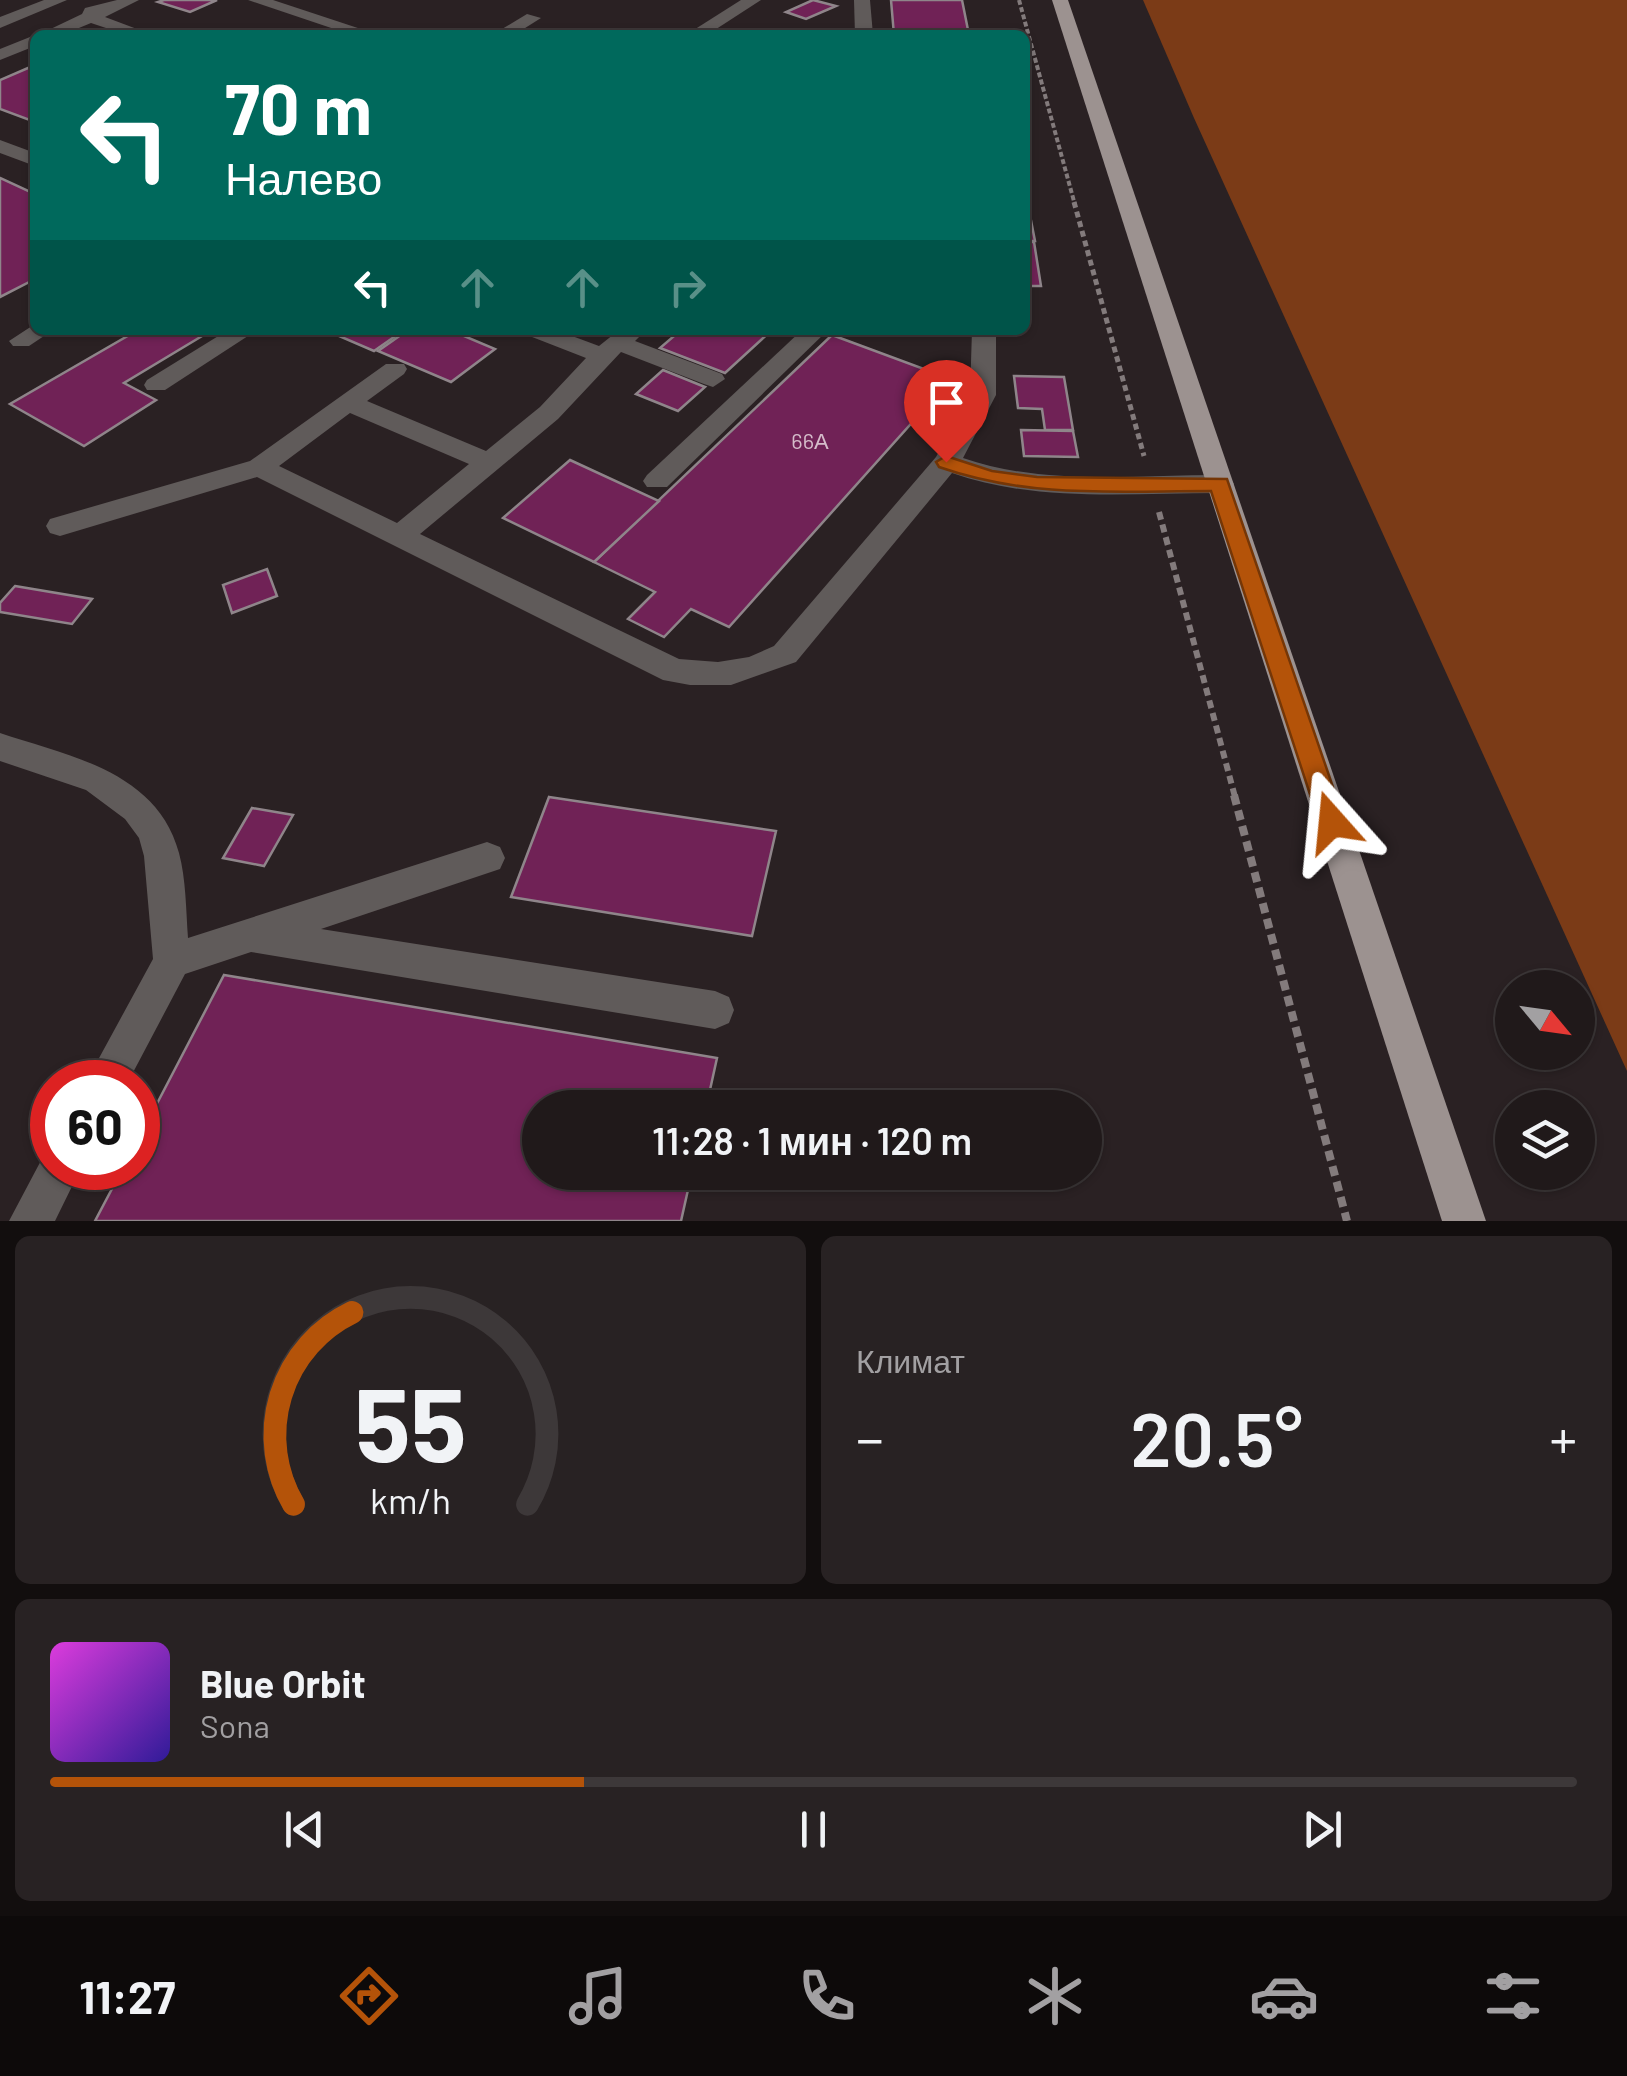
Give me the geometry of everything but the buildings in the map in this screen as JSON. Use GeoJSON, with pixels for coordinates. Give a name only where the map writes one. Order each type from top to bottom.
{"type":"FeatureCollection","features":[{"type":"Feature","properties":{"kind":"main road"},"geometry":{"type":"LineString","coordinates":[[1060,0],[1464,1221]]}},
{"type":"Feature","properties":{"kind":"lane"},"geometry":{"type":"LineString","coordinates":[[0,23],[59,0]]}},
{"type":"Feature","properties":{"kind":"lane"},"geometry":{"type":"LineString","coordinates":[[56,30],[93,9],[131,0]]}},
{"type":"Feature","properties":{"kind":"lane"},"geometry":{"type":"LineString","coordinates":[[256,0],[354,30]]}},
{"type":"Feature","properties":{"kind":"lane"},"geometry":{"type":"LineString","coordinates":[[703,30],[754,0]]}},
{"type":"Feature","properties":{"kind":"lane"},"geometry":{"type":"LineString","coordinates":[[862,0],[864,30]]}},
{"type":"Feature","properties":{"kind":"lane"},"geometry":{"type":"LineString","coordinates":[[93,9],[134,30]]}},
{"type":"Feature","properties":{"kind":"lane"},"geometry":{"type":"LineString","coordinates":[[511,30],[533,18]]}},
{"type":"Feature","properties":{"kind":"lane"},"geometry":{"type":"LineString","coordinates":[[0,54],[30,42]]}},
{"type":"Feature","properties":{"kind":"lane"},"geometry":{"type":"LineString","coordinates":[[0,146],[30,158]]}},
{"type":"Feature","properties":{"kind":"lane"},"geometry":{"type":"LineString","coordinates":[[156,385],[237,335]]}},
{"type":"Feature","properties":{"kind":"lane"},"geometry":{"type":"LineString","coordinates":[[568,335],[618,343],[713,379]]}},
{"type":"Feature","properties":{"kind":"lane"},"geometry":{"type":"LineString","coordinates":[[657,481],[811,335]]}},
{"type":"Feature","properties":{"kind":"lane"},"geometry":{"type":"LineString","coordinates":[[260,467],[674,671],[712,676],[756,670],[785,654],[946,462],[983,396],[984,335]]}},
{"type":"Feature","properties":{"kind":"lane"},"geometry":{"type":"LineString","coordinates":[[398,536],[549,413],[618,343]]}},
{"type":"Feature","properties":{"kind":"lane"},"geometry":{"type":"LineString","coordinates":[[60,526],[260,467],[395,369]]}},
{"type":"Feature","properties":{"kind":"lane"},"geometry":{"type":"LineString","coordinates":[[348,403],[490,463]]}},
{"type":"Feature","properties":{"kind":"lane"},"geometry":{"type":"LineString","coordinates":[[946,462],[1009,481],[1220,484]]}},
{"type":"Feature","properties":{"kind":"lane"},"geometry":{"type":"LineString","coordinates":[[0,747],[98,780],[137,809],[154,832],[162,856],[172,961],[118,1060]]}},
{"type":"Feature","properties":{"kind":"lane"},"geometry":{"type":"LineString","coordinates":[[172,961],[487,858]]}},
{"type":"Feature","properties":{"kind":"lane"},"geometry":{"type":"LineString","coordinates":[[251,935],[715,1010]]}},
{"type":"Feature","properties":{"kind":"lane"},"geometry":{"type":"LineString","coordinates":[[31,1221],[48,1190]]}},
{"type":"Feature","properties":{"kind":"path"},"geometry":{"type":"LineString","coordinates":[[1019,0],[1027,30]]}},
{"type":"Feature","properties":{"kind":"path"},"geometry":{"type":"LineString","coordinates":[[1030,40],[1347,1221]]}},
{"type":"Feature","properties":{"kind":"shaded area"},"geometry":{"type":"Polygon","coordinates":[[[1143,0],[1627,0],[1627,1071],[1595,1001],[1595,970],[1581,970],[1143,0]]]}},
{"type":"Feature","properties":{"kind":"route"},"geometry":{"type":"LineString","coordinates":[[946,462],[990,477],[1037,484],[1220,484],[1332,822]]}}]}
